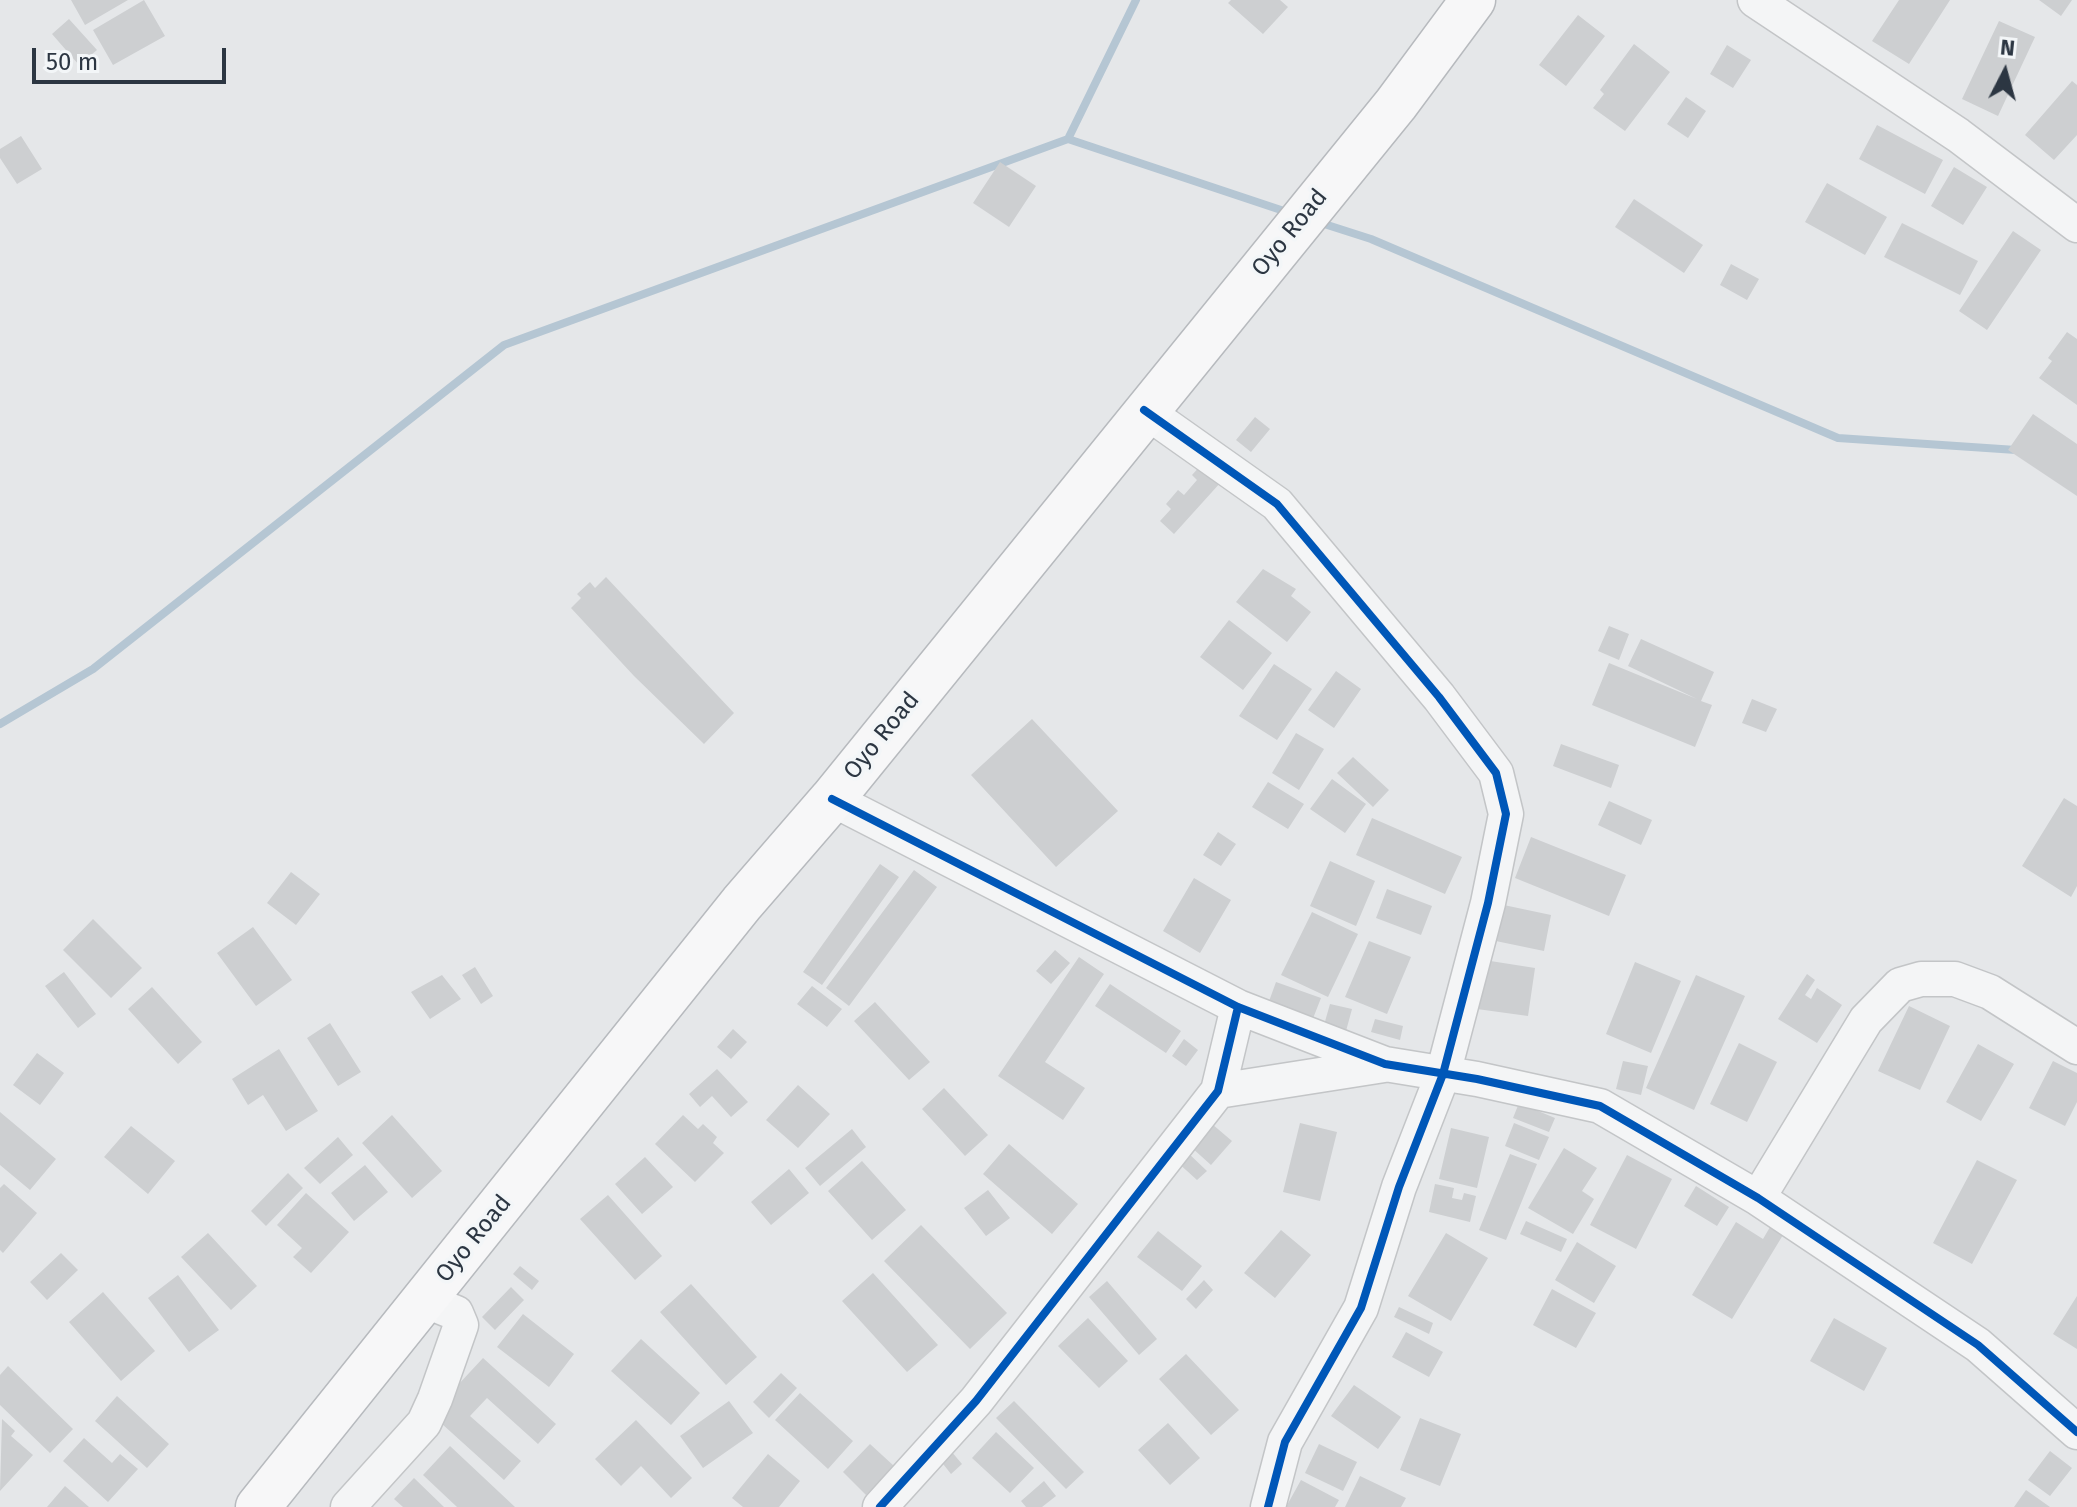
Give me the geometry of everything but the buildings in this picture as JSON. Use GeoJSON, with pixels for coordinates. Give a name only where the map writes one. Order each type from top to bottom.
{"type":"FeatureCollection","features":[{"type":"Feature","properties":{"kind":"highway","name":"Oyo Road"},"geometry":{"type":"LineString","coordinates":[[258,1507],[563,1131],[742,903],[832,799],[1144,410],[1396,104],[1473,0]]}},
{"type":"Feature","properties":{"kind":"street"},"geometry":{"type":"LineString","coordinates":[[1755,0],[1958,135],[2077,225]]}},
{"type":"Feature","properties":{"kind":"street"},"geometry":{"type":"LineString","coordinates":[[1144,410],[1277,504],[1421,675],[1496,773],[1506,814],[1488,903],[1443,1074],[1399,1187],[1361,1308],[1285,1442],[1268,1507]]}},
{"type":"Feature","properties":{"kind":"street"},"geometry":{"type":"LineString","coordinates":[[832,799],[1238,1007],[1385,1064],[1600,1106],[1758,1198],[1978,1345],[2077,1432]]}},
{"type":"Feature","properties":{"kind":"street"},"geometry":{"type":"LineString","coordinates":[[1758,1198],[1866,1020],[1900,985],[1921,979],[1955,979],[1990,992],[2077,1047]]}},
{"type":"Feature","properties":{"kind":"street"},"geometry":{"type":"LineString","coordinates":[[880,1507],[976,1401],[1218,1091],[1238,1007]]}},
{"type":"Feature","properties":{"kind":"street"},"geometry":{"type":"LineString","coordinates":[[1218,1091],[1385,1064]]}},
{"type":"Feature","properties":{"kind":"street"},"geometry":{"type":"LineString","coordinates":[[348,1507],[424,1423],[435,1399],[461,1325],[456,1313],[424,1300]]}},
{"type":"Feature","properties":{"kind":"waterway"},"geometry":{"type":"LineString","coordinates":[[0,724],[93,669],[504,345],[1068,139],[1136,0]]}},
{"type":"Feature","properties":{"kind":"waterway"},"geometry":{"type":"LineString","coordinates":[[1068,139],[1290,213]]}},
{"type":"Feature","properties":{"kind":"waterway"},"geometry":{"type":"LineString","coordinates":[[1318,222],[1371,239],[1838,438],[2016,450]]}},
{"type":"Feature","properties":{"kind":"cycle path"},"geometry":{"type":"LineString","coordinates":[[1144,410],[1277,504],[1439,697],[1496,773],[1506,814],[1488,903],[1443,1074],[1399,1187],[1361,1308],[1285,1442],[1268,1507]]}},
{"type":"Feature","properties":{"kind":"cycle path"},"geometry":{"type":"LineString","coordinates":[[832,799],[1238,1007],[1385,1064],[1477,1079],[1600,1106],[1758,1198],[1978,1345],[2077,1432]]}},
{"type":"Feature","properties":{"kind":"cycle path"},"geometry":{"type":"LineString","coordinates":[[880,1507],[976,1401],[1218,1091],[1238,1007]]}}]}
